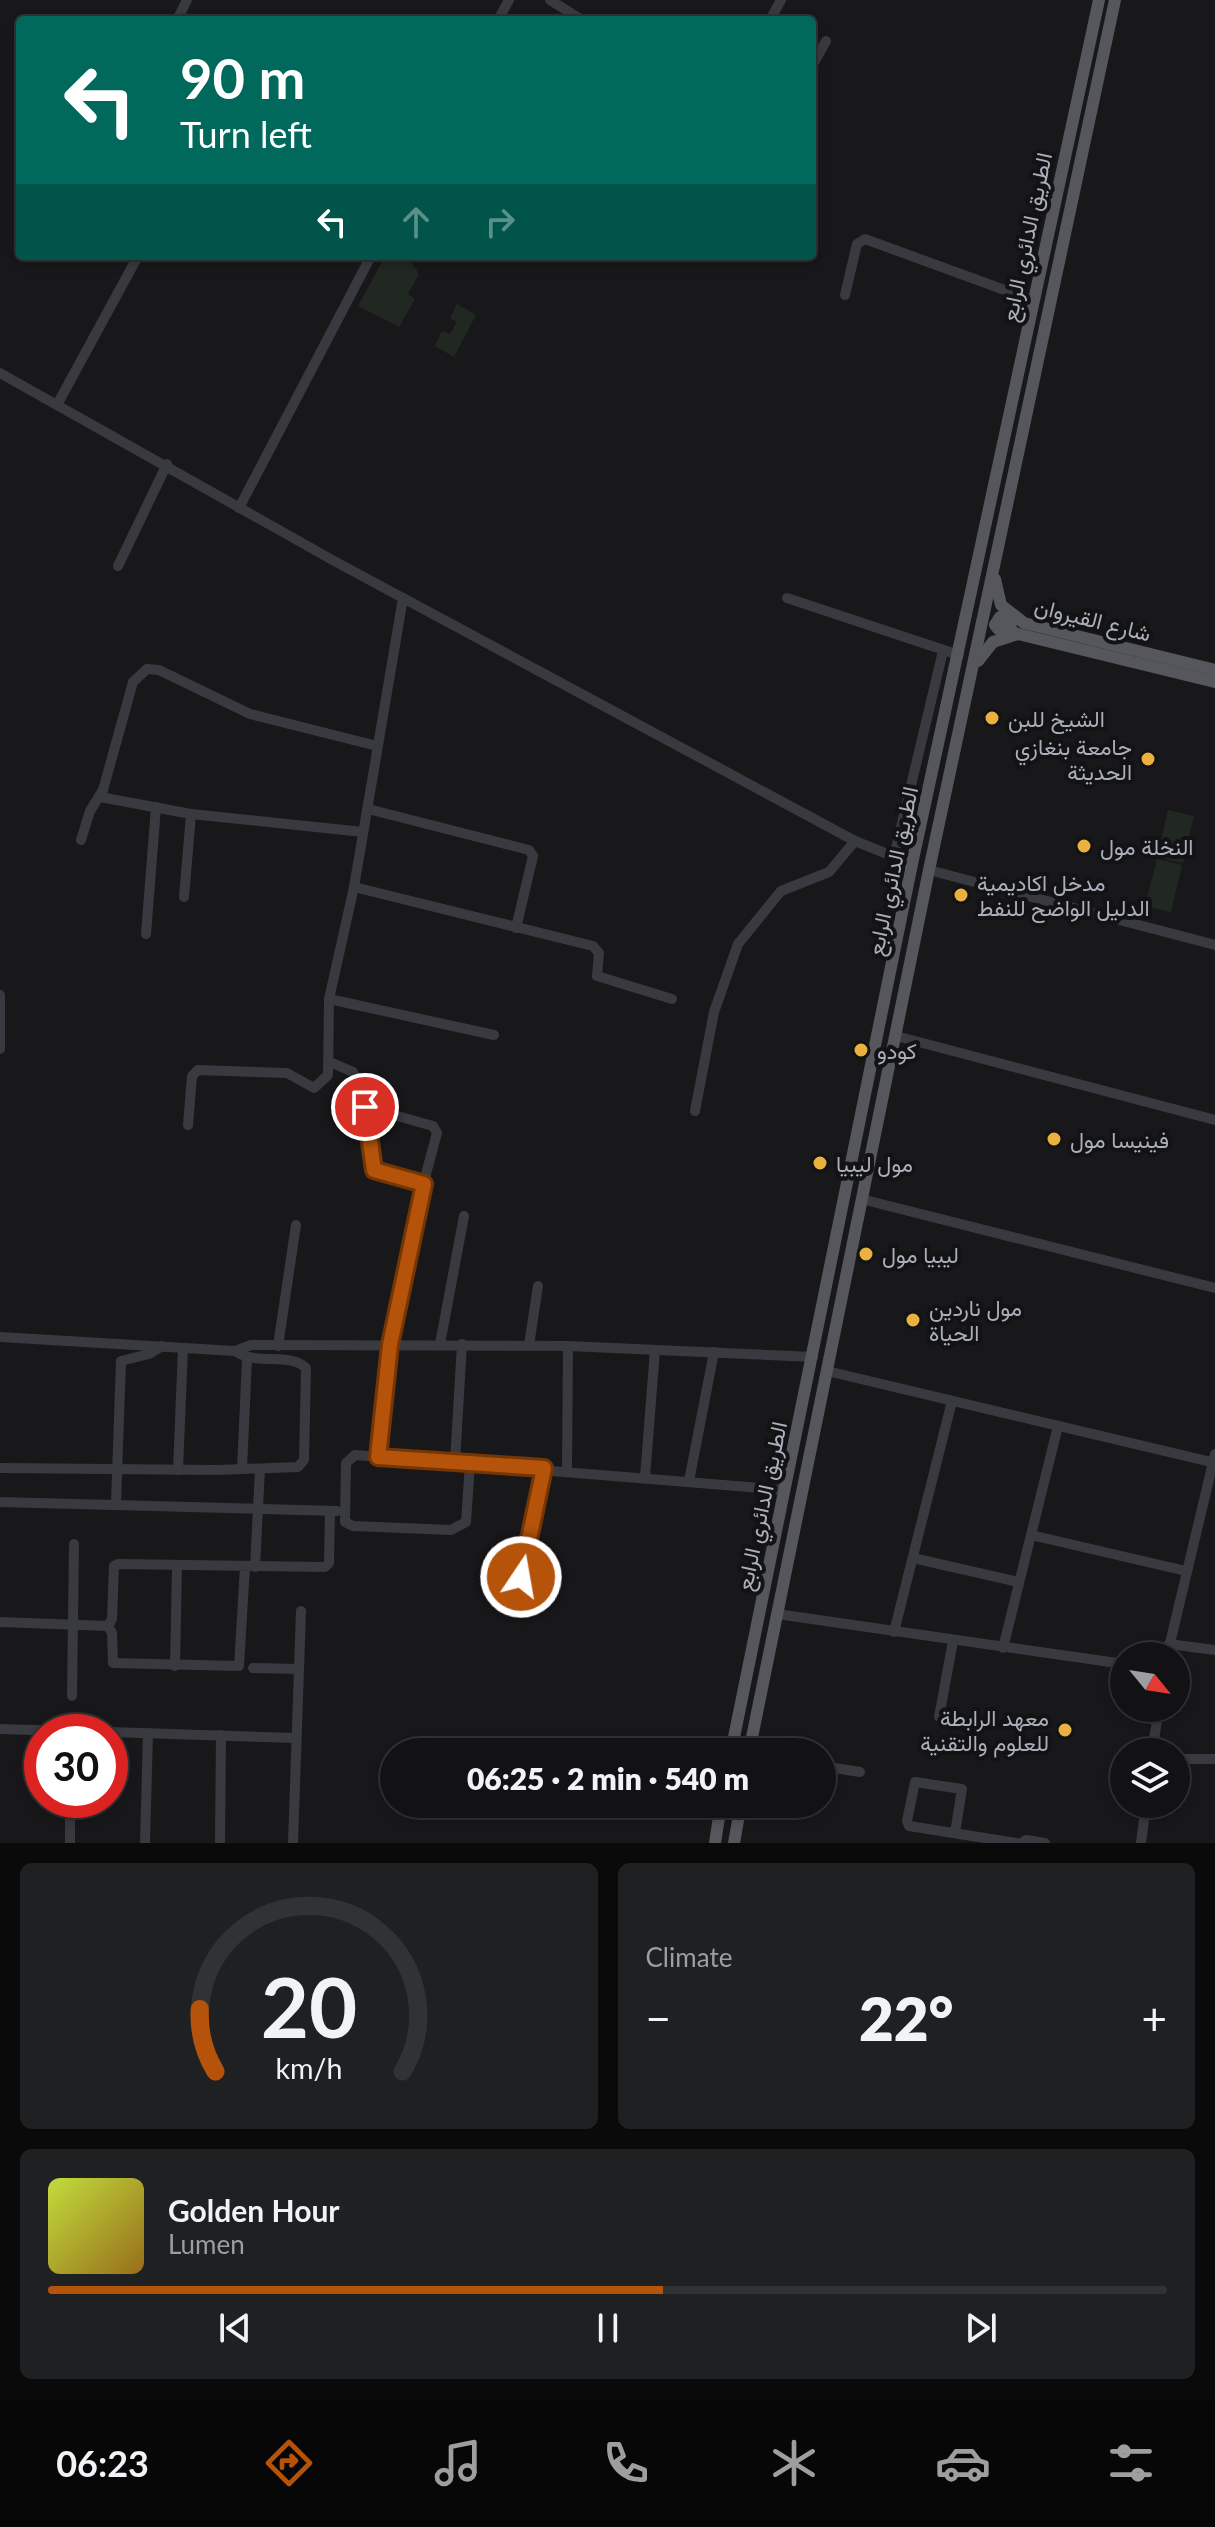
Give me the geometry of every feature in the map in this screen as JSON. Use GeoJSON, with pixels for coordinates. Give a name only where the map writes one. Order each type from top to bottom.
{"type":"FeatureCollection","features":[{"type":"Feature","properties":{"kind":"main road","name":"الطريق الدائري الرابع"},"geometry":{"type":"LineString","coordinates":[[734,1738],[912,864],[1099,0]]}},
{"type":"Feature","properties":{"kind":"main road","name":"الطريق الدائري الرابع"},"geometry":{"type":"LineString","coordinates":[[752,1738],[929,870],[1115,0]]}},
{"type":"Feature","properties":{"kind":"main road","name":"شارع القيروان"},"geometry":{"type":"LineString","coordinates":[[993,571],[1001,605],[1021,628],[1215,682]]}},
{"type":"Feature","properties":{"kind":"main road","name":"شارع القيروان"},"geometry":{"type":"LineString","coordinates":[[974,667],[993,642],[1021,628],[1215,670]]}},
{"type":"Feature","properties":{"kind":"main road"},"geometry":{"type":"LineString","coordinates":[[800,1423],[815,1426]]}},
{"type":"Feature","properties":{"kind":"main road"},"geometry":{"type":"LineString","coordinates":[[715,1843],[719,1818]]}},
{"type":"Feature","properties":{"kind":"main road"},"geometry":{"type":"LineString","coordinates":[[734,1843],[738,1818]]}},
{"type":"Feature","properties":{"kind":"street"},"geometry":{"type":"LineString","coordinates":[[550,0],[576,16]]}},
{"type":"Feature","properties":{"kind":"street"},"geometry":{"type":"LineString","coordinates":[[816,59],[826,41]]}},
{"type":"Feature","properties":{"kind":"street"},"geometry":{"type":"LineString","coordinates":[[845,295],[857,244],[865,239],[1032,300]]}},
{"type":"Feature","properties":{"kind":"street"},"geometry":{"type":"LineString","coordinates":[[58,403],[136,260]]}},
{"type":"Feature","properties":{"kind":"street"},"geometry":{"type":"LineString","coordinates":[[239,508],[369,260]]}},
{"type":"Feature","properties":{"kind":"street"},"geometry":{"type":"LineString","coordinates":[[0,373],[403,598],[855,841],[912,864]]}},
{"type":"Feature","properties":{"kind":"street"},"geometry":{"type":"LineString","coordinates":[[118,566],[167,464]]}},
{"type":"Feature","properties":{"kind":"street"},"geometry":{"type":"LineString","coordinates":[[188,1125],[192,1076],[198,1070],[287,1073],[316,1088],[327,1077],[330,1062],[329,999],[354,887],[403,598]]}},
{"type":"Feature","properties":{"kind":"street"},"geometry":{"type":"LineString","coordinates":[[787,598],[959,655]]}},
{"type":"Feature","properties":{"kind":"street"},"geometry":{"type":"LineString","coordinates":[[894,857],[943,651]]}},
{"type":"Feature","properties":{"kind":"street"},"geometry":{"type":"LineString","coordinates":[[81,840],[90,811],[100,797],[133,682],[151,668],[250,714],[377,746]]}},
{"type":"Feature","properties":{"kind":"street"},"geometry":{"type":"LineString","coordinates":[[100,797],[191,814],[363,832]]}},
{"type":"Feature","properties":{"kind":"street"},"geometry":{"type":"LineString","coordinates":[[146,934],[156,807]]}},
{"type":"Feature","properties":{"kind":"street"},"geometry":{"type":"LineString","coordinates":[[368,809],[529,850],[533,856],[516,928]]}},
{"type":"Feature","properties":{"kind":"street"},"geometry":{"type":"LineString","coordinates":[[184,897],[191,814]]}},
{"type":"Feature","properties":{"kind":"street"},"geometry":{"type":"LineString","coordinates":[[695,1111],[714,1012],[738,944],[781,891],[829,872],[855,841]]}},
{"type":"Feature","properties":{"kind":"street"},"geometry":{"type":"LineString","coordinates":[[929,870],[1215,945]]}},
{"type":"Feature","properties":{"kind":"street"},"geometry":{"type":"LineString","coordinates":[[354,887],[593,946],[599,953],[597,976],[672,999]]}},
{"type":"Feature","properties":{"kind":"street"},"geometry":{"type":"LineString","coordinates":[[0,995],[0,1049]]}},
{"type":"Feature","properties":{"kind":"street"},"geometry":{"type":"LineString","coordinates":[[329,999],[494,1035]]}},
{"type":"Feature","properties":{"kind":"street"},"geometry":{"type":"LineString","coordinates":[[896,1036],[1215,1120]]}},
{"type":"Feature","properties":{"kind":"street"},"geometry":{"type":"LineString","coordinates":[[330,1062],[353,1072],[365,1107],[374,1170],[424,1184]]}},
{"type":"Feature","properties":{"kind":"street"},"geometry":{"type":"LineString","coordinates":[[365,1107],[434,1127],[437,1136],[390,1345],[378,1457]]}},
{"type":"Feature","properties":{"kind":"street"},"geometry":{"type":"LineString","coordinates":[[861,1199],[1215,1288]]}},
{"type":"Feature","properties":{"kind":"street"},"geometry":{"type":"LineString","coordinates":[[440,1344],[464,1216]]}},
{"type":"Feature","properties":{"kind":"street"},"geometry":{"type":"LineString","coordinates":[[278,1346],[296,1225]]}},
{"type":"Feature","properties":{"kind":"street"},"geometry":{"type":"LineString","coordinates":[[529,1345],[538,1286]]}},
{"type":"Feature","properties":{"kind":"street"},"geometry":{"type":"LineString","coordinates":[[0,1337],[235,1351],[251,1345],[462,1344],[813,1357]]}},
{"type":"Feature","properties":{"kind":"street"},"geometry":{"type":"LineString","coordinates":[[455,1462],[462,1344]]}},
{"type":"Feature","properties":{"kind":"street"},"geometry":{"type":"LineString","coordinates":[[116,1503],[121,1361],[149,1354],[162,1346]]}},
{"type":"Feature","properties":{"kind":"street"},"geometry":{"type":"LineString","coordinates":[[567,1469],[568,1346]]}},
{"type":"Feature","properties":{"kind":"street"},"geometry":{"type":"LineString","coordinates":[[178,1470],[183,1348]]}},
{"type":"Feature","properties":{"kind":"street"},"geometry":{"type":"LineString","coordinates":[[645,1477],[655,1350]]}},
{"type":"Feature","properties":{"kind":"street"},"geometry":{"type":"LineString","coordinates":[[0,1468],[260,1469],[293,1468],[302,1464],[306,1368],[299,1363],[247,1359],[235,1351]]}},
{"type":"Feature","properties":{"kind":"street"},"geometry":{"type":"LineString","coordinates":[[689,1481],[714,1352]]}},
{"type":"Feature","properties":{"kind":"street"},"geometry":{"type":"LineString","coordinates":[[242,1469],[247,1359]]}},
{"type":"Feature","properties":{"kind":"street"},"geometry":{"type":"LineString","coordinates":[[827,1371],[1214,1460],[1169,1642]]}},
{"type":"Feature","properties":{"kind":"street"},"geometry":{"type":"LineString","coordinates":[[894,1632],[952,1401]]}},
{"type":"Feature","properties":{"kind":"street"},"geometry":{"type":"LineString","coordinates":[[1003,1648],[1058,1426]]}},
{"type":"Feature","properties":{"kind":"street"},"geometry":{"type":"LineString","coordinates":[[470,1463],[466,1522],[459,1529],[353,1526],[345,1522],[343,1512],[348,1457],[378,1457],[567,1469],[785,1490]]}},
{"type":"Feature","properties":{"kind":"street"},"geometry":{"type":"LineString","coordinates":[[521,1577],[544,1468]]}},
{"type":"Feature","properties":{"kind":"street"},"geometry":{"type":"LineString","coordinates":[[108,1626],[112,1633],[114,1664],[239,1666],[260,1469]]}},
{"type":"Feature","properties":{"kind":"street"},"geometry":{"type":"LineString","coordinates":[[0,1502],[257,1506],[343,1512]]}},
{"type":"Feature","properties":{"kind":"street"},"geometry":{"type":"LineString","coordinates":[[108,1626],[112,1619],[114,1566],[328,1566],[330,1511]]}},
{"type":"Feature","properties":{"kind":"street"},"geometry":{"type":"LineString","coordinates":[[1031,1535],[1186,1571]]}},
{"type":"Feature","properties":{"kind":"street"},"geometry":{"type":"LineString","coordinates":[[72,1696],[74,1544]]}},
{"type":"Feature","properties":{"kind":"street"},"geometry":{"type":"LineString","coordinates":[[913,1558],[1019,1582]]}},
{"type":"Feature","properties":{"kind":"street"},"geometry":{"type":"LineString","coordinates":[[175,1666],[177,1567]]}},
{"type":"Feature","properties":{"kind":"street"},"geometry":{"type":"LineString","coordinates":[[293,1843],[301,1611]]}},
{"type":"Feature","properties":{"kind":"street"},"geometry":{"type":"LineString","coordinates":[[777,1614],[1110,1662]]}},
{"type":"Feature","properties":{"kind":"street"},"geometry":{"type":"LineString","coordinates":[[0,1622],[108,1626]]}},
{"type":"Feature","properties":{"kind":"street"},"geometry":{"type":"LineString","coordinates":[[939,1717],[953,1641]]}},
{"type":"Feature","properties":{"kind":"street"},"geometry":{"type":"LineString","coordinates":[[1190,1647],[1215,1650]]}},
{"type":"Feature","properties":{"kind":"street"},"geometry":{"type":"LineString","coordinates":[[253,1668],[299,1669]]}},
{"type":"Feature","properties":{"kind":"street"},"geometry":{"type":"LineString","coordinates":[[0,1729],[24,1730]]}},
{"type":"Feature","properties":{"kind":"street"},"geometry":{"type":"LineString","coordinates":[[128,1732],[296,1738]]}},
{"type":"Feature","properties":{"kind":"street"},"geometry":{"type":"LineString","coordinates":[[145,1843],[148,1733]]}},
{"type":"Feature","properties":{"kind":"street"},"geometry":{"type":"LineString","coordinates":[[220,1843],[221,1735]]}},
{"type":"Feature","properties":{"kind":"street"},"geometry":{"type":"LineString","coordinates":[[1190,1759],[1215,1759]]}},
{"type":"Feature","properties":{"kind":"street"},"geometry":{"type":"LineString","coordinates":[[836,1768],[860,1772]]}},
{"type":"Feature","properties":{"kind":"street"},"geometry":{"type":"LineString","coordinates":[[955,1833],[962,1789],[915,1782],[908,1825],[955,1833],[1018,1843],[1045,1843]]}},
{"type":"Feature","properties":{"kind":"street"},"geometry":{"type":"LineString","coordinates":[[70,1818],[70,1843]]}},
{"type":"Feature","properties":{"kind":"street"},"geometry":{"type":"LineString","coordinates":[[1141,1843],[1144,1818]]}},
{"type":"Feature","properties":{"kind":"shaded area"},"geometry":{"type":"Polygon","coordinates":[[[383,260],[410,260],[419,274],[408,294],[415,299],[399,327],[358,306],[383,260]]]}},
{"type":"Feature","properties":{"kind":"shaded area"},"geometry":{"type":"Polygon","coordinates":[[[457,304],[476,315],[454,357],[435,346],[442,331],[450,334],[457,322],[450,318],[457,304]]]}},
{"type":"Feature","properties":{"kind":"shaded area"},"geometry":{"type":"Polygon","coordinates":[[[1168,810],[1194,816],[1183,863],[1157,857],[1168,810]]]}},
{"type":"Feature","properties":{"kind":"shaded area"},"geometry":{"type":"Polygon","coordinates":[[[1157,859],[1182,865],[1171,912],[1145,906],[1157,859]]]}},
{"type":"Feature","properties":{"kind":"place","name":"الشيخ للبن"},"geometry":{"type":"Point","coordinates":[992,718]}},
{"type":"Feature","properties":{"kind":"place","name":"جامعة بنغازي الحديثة"},"geometry":{"type":"Point","coordinates":[1148,759]}},
{"type":"Feature","properties":{"kind":"place","name":"النخلة مول"},"geometry":{"type":"Point","coordinates":[1084,846]}},
{"type":"Feature","properties":{"kind":"place","name":"مدخل اكاديمية الدليل الواضح للنفط"},"geometry":{"type":"Point","coordinates":[961,895]}},
{"type":"Feature","properties":{"kind":"place","name":"كودو"},"geometry":{"type":"Point","coordinates":[861,1050]}},
{"type":"Feature","properties":{"kind":"place","name":"فينيسا مول"},"geometry":{"type":"Point","coordinates":[1054,1139]}},
{"type":"Feature","properties":{"kind":"place","name":"مول ليبيا"},"geometry":{"type":"Point","coordinates":[820,1163]}},
{"type":"Feature","properties":{"kind":"place","name":"ليبيا مول"},"geometry":{"type":"Point","coordinates":[866,1254]}},
{"type":"Feature","properties":{"kind":"place","name":"مول ناردين الحياة"},"geometry":{"type":"Point","coordinates":[913,1320]}},
{"type":"Feature","properties":{"kind":"place","name":"معهد الرابطة للعلوم والتقنية"},"geometry":{"type":"Point","coordinates":[1065,1730]}},
{"type":"Feature","properties":{"kind":"route"},"geometry":{"type":"LineString","coordinates":[[365,1107],[374,1170],[424,1184],[390,1345],[378,1457],[544,1468],[521,1577]]}}]}
